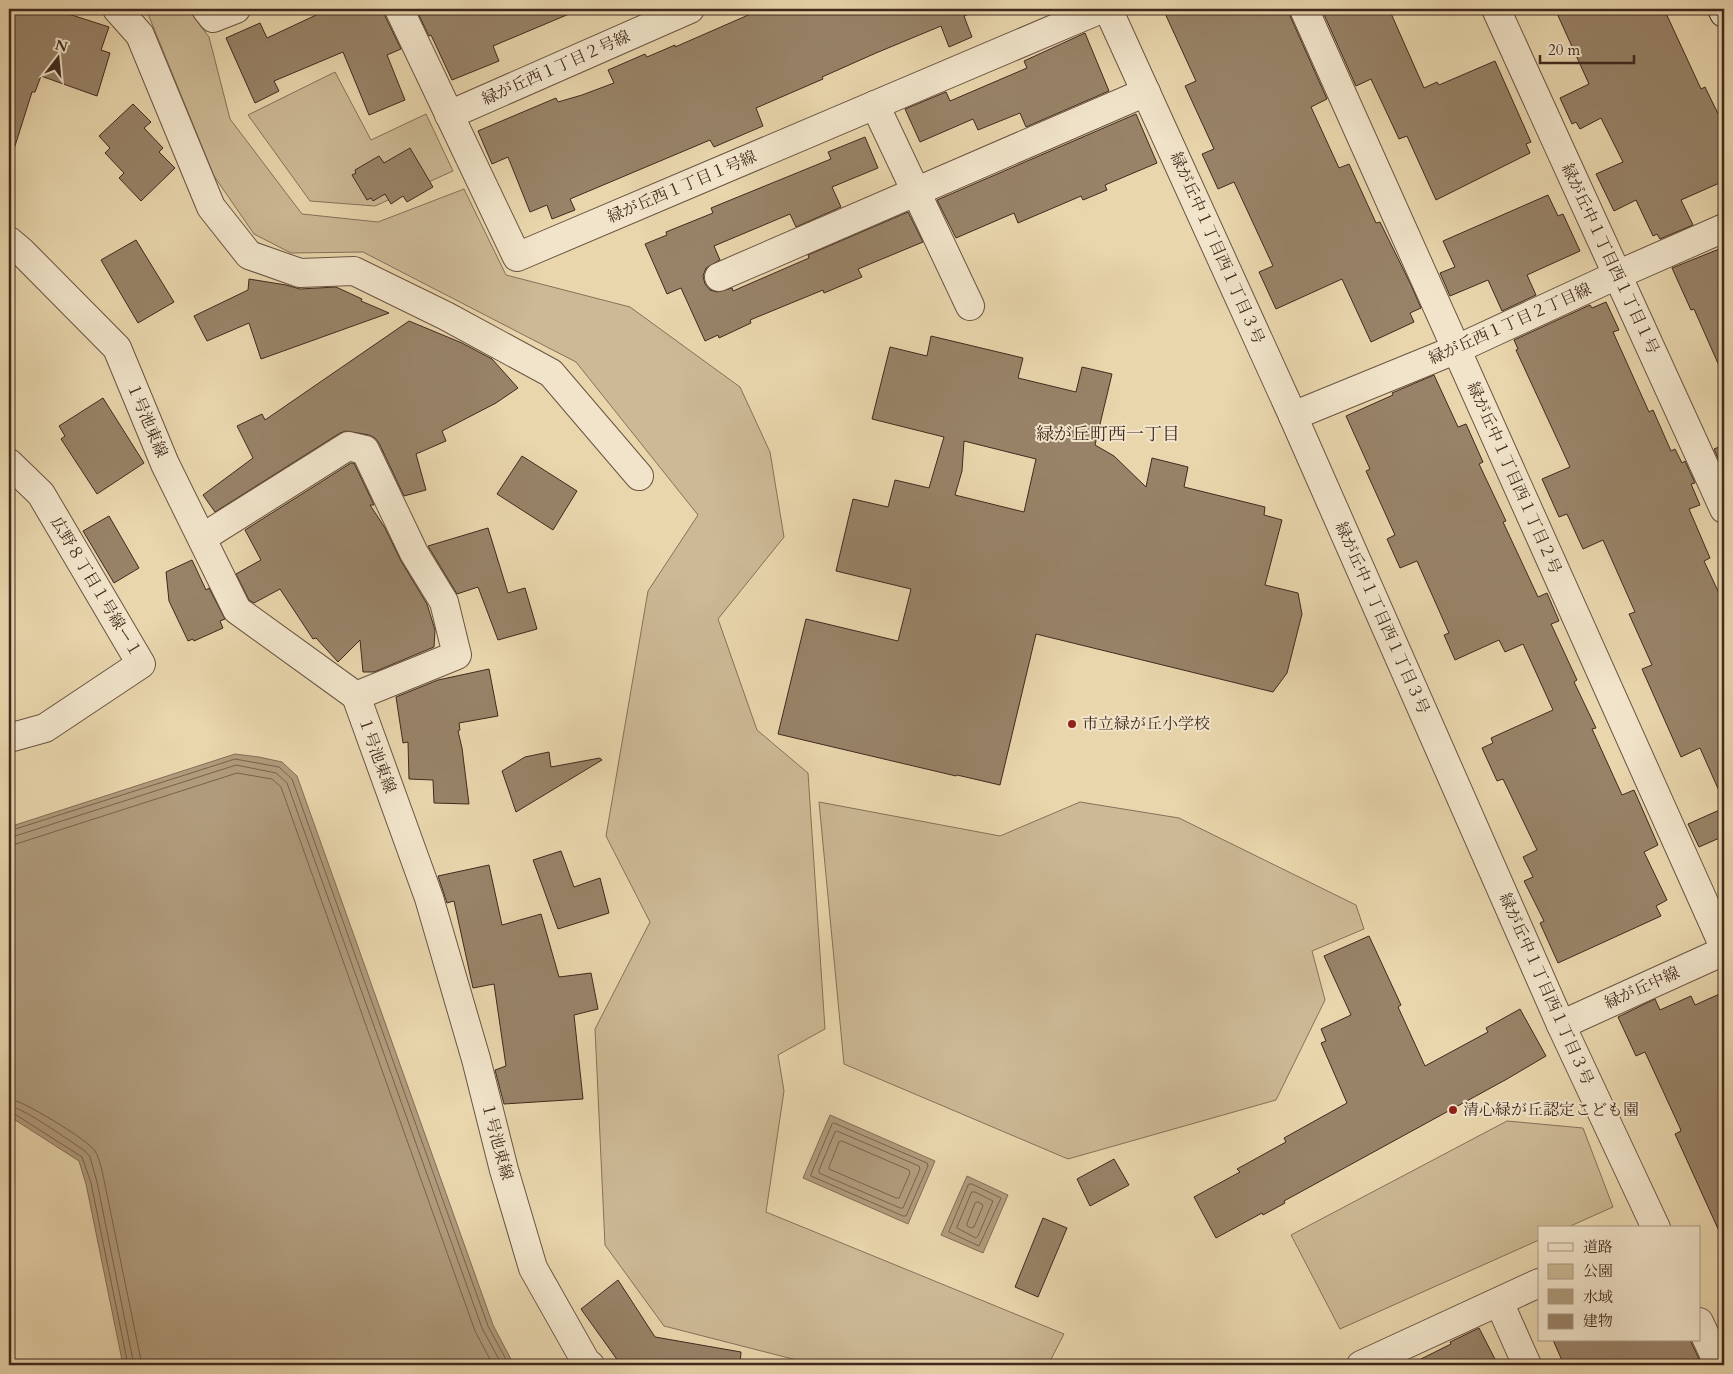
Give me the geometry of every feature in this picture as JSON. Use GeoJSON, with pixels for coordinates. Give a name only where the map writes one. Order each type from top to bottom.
{"type":"FeatureCollection","features":[{"type":"Feature","properties":{"kind":"street"},"geometry":{"type":"LineString","coordinates":[[117,9],[140,35],[211,206],[248,255],[300,273],[354,271],[446,316],[551,374],[639,476]]}},
{"type":"Feature","properties":{"kind":"street"},"geometry":{"type":"LineString","coordinates":[[206,9],[213,18],[236,9]]}},
{"type":"Feature","properties":{"kind":"street","name":"緑が丘西１丁目１号線"},"geometry":{"type":"LineString","coordinates":[[399,9],[516,257],[1101,9]]}},
{"type":"Feature","properties":{"kind":"street","name":"緑が丘西１丁目２号線"},"geometry":{"type":"LineString","coordinates":[[449,115],[690,9]]}},
{"type":"Feature","properties":{"kind":"street","name":"緑が丘中１丁目西１丁目３号"},"geometry":{"type":"LineString","coordinates":[[1108,9],[1294,416],[1561,1025],[1655,1226]]}},
{"type":"Feature","properties":{"kind":"street","name":"緑が丘中１丁目西１丁目２号"},"geometry":{"type":"LineString","coordinates":[[1304,9],[1724,947]]}},
{"type":"Feature","properties":{"kind":"street","name":"緑が丘中１丁目西１丁目１号"},"geometry":{"type":"LineString","coordinates":[[1496,9],[1724,509]]}},
{"type":"Feature","properties":{"kind":"street"},"geometry":{"type":"LineString","coordinates":[[1722,9],[1724,14]]}},
{"type":"Feature","properties":{"kind":"street"},"geometry":{"type":"LineString","coordinates":[[719,277],[1146,92]]}},
{"type":"Feature","properties":{"kind":"street"},"geometry":{"type":"LineString","coordinates":[[875,105],[970,306]]}},
{"type":"Feature","properties":{"kind":"street","name":"緑が丘西１丁目２丁目線"},"geometry":{"type":"LineString","coordinates":[[1294,416],[1457,349],[1724,228]]}},
{"type":"Feature","properties":{"kind":"street","name":"１号池東線"},"geometry":{"type":"LineString","coordinates":[[9,241],[117,348],[165,464],[237,610],[356,696],[429,898],[476,1059],[504,1170],[533,1268],[586,1362],[590,1365]]}},
{"type":"Feature","properties":{"kind":"street"},"geometry":{"type":"LineString","coordinates":[[202,538],[348,446],[365,450],[414,553],[444,602],[457,655],[356,696]]}},
{"type":"Feature","properties":{"kind":"street","name":"広野８丁目１号線ー１"},"geometry":{"type":"LineString","coordinates":[[9,463],[41,494],[141,664],[45,728],[9,738]]}},
{"type":"Feature","properties":{"kind":"street","name":"緑が丘中線"},"geometry":{"type":"LineString","coordinates":[[1561,1025],[1724,951]]}},
{"type":"Feature","properties":{"kind":"street"},"geometry":{"type":"LineString","coordinates":[[1361,1365],[1538,1283]]}},
{"type":"Feature","properties":{"kind":"street"},"geometry":{"type":"LineString","coordinates":[[1499,1302],[1527,1365]]}},
{"type":"Feature","properties":{"kind":"street"},"geometry":{"type":"LineString","coordinates":[[1700,1324],[1719,1365]]}},
{"type":"Feature","properties":{"kind":"green space"},"geometry":{"type":"Polygon","coordinates":[[[146,9],[188,9],[209,37],[230,119],[302,214],[378,222],[464,189],[506,275],[630,307],[740,387],[770,452],[784,537],[718,619],[757,730],[808,773],[825,1029],[778,1055],[784,1091],[766,1212],[1064,1334],[1048,1365],[816,1365],[664,1326],[605,1245],[595,1029],[650,922],[606,836],[648,591],[698,515],[576,362],[363,252],[291,253],[254,234],[214,176],[146,9]]]}},
{"type":"Feature","properties":{"kind":"green space"},"geometry":{"type":"Polygon","coordinates":[[[335,72],[371,140],[426,114],[453,171],[375,206],[310,201],[248,115],[335,72]]]}},
{"type":"Feature","properties":{"kind":"green space"},"geometry":{"type":"Polygon","coordinates":[[[819,802],[1000,836],[1080,802],[1179,818],[1356,905],[1364,929],[1312,951],[1325,1000],[1276,1100],[1068,1159],[844,1064],[819,802]]]}},
{"type":"Feature","properties":{"kind":"green space"},"geometry":{"type":"Polygon","coordinates":[[[1507,1121],[1583,1128],[1613,1207],[1570,1226],[1538,1226],[1538,1240],[1340,1329],[1291,1235],[1507,1121]]]}},
{"type":"Feature","properties":{"kind":"water"},"geometry":{"type":"Polygon","coordinates":[[[235,754],[282,762],[297,776],[493,1325],[514,1365],[123,1365],[86,1184],[79,1161],[9,1116],[9,827],[235,754]]]}},
{"type":"Feature","properties":{"kind":"water"},"geometry":{"type":"Polygon","coordinates":[[[830,1115],[935,1161],[908,1224],[803,1178],[830,1115]]]}},
{"type":"Feature","properties":{"kind":"water"},"geometry":{"type":"Polygon","coordinates":[[[967,1176],[1008,1195],[983,1253],[941,1235],[967,1176]]]}},
{"type":"Feature","properties":{"kind":"building"},"geometry":{"type":"Polygon","coordinates":[[[9,9],[53,9],[109,27],[101,50],[110,53],[97,96],[41,76],[35,92],[32,92],[14,149],[9,148],[9,9]]]}},
{"type":"Feature","properties":{"kind":"building"},"geometry":{"type":"Polygon","coordinates":[[[329,9],[384,9],[385,16],[401,49],[387,55],[405,100],[369,115],[343,52],[274,81],[279,91],[255,103],[226,38],[260,23],[267,38],[329,9]]]}},
{"type":"Feature","properties":{"kind":"building"},"geometry":{"type":"Polygon","coordinates":[[[416,9],[581,9],[493,46],[499,61],[452,80],[431,35],[429,36],[416,9]]]}},
{"type":"Feature","properties":{"kind":"building"},"geometry":{"type":"Polygon","coordinates":[[[762,9],[981,9],[964,16],[972,37],[949,47],[941,26],[876,53],[822,77],[823,79],[756,108],[763,126],[714,147],[710,140],[570,199],[575,210],[552,219],[547,205],[530,212],[508,157],[492,164],[478,131],[556,98],[558,102],[614,83],[608,70],[645,54],[647,57],[675,45],[675,47],[762,9]]]}},
{"type":"Feature","properties":{"kind":"building"},"geometry":{"type":"Polygon","coordinates":[[[1163,9],[1287,9],[1327,99],[1311,107],[1339,168],[1349,164],[1376,223],[1380,222],[1411,285],[1421,308],[1410,313],[1414,322],[1371,342],[1342,279],[1276,309],[1259,272],[1273,266],[1234,182],[1218,189],[1202,154],[1214,149],[1185,86],[1196,81],[1163,9]]]}},
{"type":"Feature","properties":{"kind":"building"},"geometry":{"type":"Polygon","coordinates":[[[1389,9],[1424,88],[1437,82],[1439,85],[1495,61],[1531,142],[1526,144],[1530,153],[1436,200],[1407,136],[1399,139],[1371,79],[1356,86],[1322,10],[1389,9]]]}},
{"type":"Feature","properties":{"kind":"building"},"geometry":{"type":"Polygon","coordinates":[[[1555,9],[1664,9],[1701,89],[1705,87],[1724,126],[1724,181],[1681,200],[1693,225],[1660,239],[1657,234],[1653,236],[1636,200],[1614,211],[1596,174],[1623,162],[1601,118],[1580,129],[1576,122],[1572,124],[1560,98],[1589,84],[1555,9]]]}},
{"type":"Feature","properties":{"kind":"building"},"geometry":{"type":"Polygon","coordinates":[[[1085,33],[1109,91],[1026,127],[1020,113],[978,130],[973,119],[920,142],[905,109],[946,92],[950,101],[1027,68],[1024,61],[1085,33]]]}},
{"type":"Feature","properties":{"kind":"building"},"geometry":{"type":"Polygon","coordinates":[[[133,104],[151,122],[144,128],[163,148],[159,152],[175,168],[141,201],[119,178],[124,173],[105,153],[110,148],[99,136],[133,104]]]}},
{"type":"Feature","properties":{"kind":"building"},"geometry":{"type":"Polygon","coordinates":[[[1136,114],[1157,163],[1105,185],[1107,190],[1083,200],[1081,196],[1018,223],[1014,213],[956,238],[937,200],[1136,114]]]}},
{"type":"Feature","properties":{"kind":"building"},"geometry":{"type":"Polygon","coordinates":[[[865,137],[878,168],[832,187],[841,207],[796,227],[790,214],[714,246],[720,260],[706,268],[703,276],[705,284],[710,290],[717,292],[732,288],[733,291],[809,258],[808,255],[908,212],[923,242],[858,269],[862,277],[824,293],[823,290],[750,320],[751,323],[719,338],[718,335],[705,341],[681,288],[667,294],[645,244],[667,235],[666,232],[713,213],[711,208],[831,159],[828,152],[865,137]]]}},
{"type":"Feature","properties":{"kind":"building"},"geometry":{"type":"Polygon","coordinates":[[[410,148],[433,187],[407,202],[403,196],[391,204],[385,194],[373,201],[371,198],[367,200],[352,175],[356,173],[355,170],[379,156],[384,163],[410,148]]]}},
{"type":"Feature","properties":{"kind":"building"},"geometry":{"type":"Polygon","coordinates":[[[1548,195],[1558,216],[1563,214],[1580,251],[1527,275],[1536,295],[1502,311],[1488,280],[1450,296],[1440,273],[1455,267],[1443,241],[1548,195]]]}},
{"type":"Feature","properties":{"kind":"building"},"geometry":{"type":"Polygon","coordinates":[[[136,240],[174,302],[138,323],[101,260],[136,240]]]}},
{"type":"Feature","properties":{"kind":"building"},"geometry":{"type":"Polygon","coordinates":[[[1724,247],[1724,377],[1694,309],[1691,310],[1672,268],[1724,247]]]}},
{"type":"Feature","properties":{"kind":"building"},"geometry":{"type":"Polygon","coordinates":[[[249,279],[300,289],[336,287],[362,299],[361,301],[389,313],[261,359],[249,323],[207,341],[194,316],[248,290],[249,279]]]}},
{"type":"Feature","properties":{"kind":"building"},"geometry":{"type":"Polygon","coordinates":[[[1606,302],[1619,330],[1613,332],[1649,412],[1653,410],[1671,451],[1675,449],[1682,463],[1685,461],[1695,483],[1691,484],[1700,505],[1689,509],[1710,558],[1704,561],[1724,604],[1724,802],[1700,748],[1681,757],[1642,669],[1652,665],[1629,614],[1635,612],[1603,540],[1583,549],[1567,514],[1559,517],[1542,479],[1570,467],[1516,350],[1518,349],[1514,340],[1590,305],[1592,308],[1606,302]]]}},
{"type":"Feature","properties":{"kind":"building"},"geometry":{"type":"Polygon","coordinates":[[[409,321],[462,343],[492,359],[518,388],[496,403],[442,431],[446,441],[416,454],[426,490],[404,496],[375,438],[369,435],[346,431],[215,512],[203,495],[253,458],[237,426],[262,414],[265,420],[409,321]]]}},
{"type":"Feature","properties":{"kind":"building"},"geometry":{"type":"Polygon","coordinates":[[[931,336],[1023,358],[1018,378],[1076,392],[1082,367],[1112,374],[1095,445],[1114,456],[1146,487],[1152,458],[1188,467],[1184,487],[1265,507],[1264,515],[1282,520],[1265,585],[1298,593],[1302,614],[1287,673],[1273,692],[1036,634],[1000,785],[778,734],[806,619],[898,641],[911,589],[836,571],[853,499],[888,507],[895,480],[929,488],[944,437],[872,419],[890,347],[927,356],[931,336]],[[964,441],[962,471],[955,495],[1024,512],[1036,459],[964,441]]]}},
{"type":"Feature","properties":{"kind":"building"},"geometry":{"type":"Polygon","coordinates":[[[1434,375],[1458,427],[1466,424],[1483,462],[1479,464],[1506,521],[1503,522],[1538,597],[1547,593],[1559,621],[1551,624],[1577,680],[1574,682],[1596,728],[1592,729],[1622,795],[1634,790],[1658,845],[1644,852],[1667,900],[1656,906],[1661,916],[1558,963],[1540,923],[1544,921],[1524,881],[1533,877],[1523,857],[1537,850],[1503,779],[1497,781],[1482,748],[1493,743],[1491,738],[1553,710],[1523,644],[1505,652],[1499,640],[1455,660],[1444,635],[1449,633],[1417,561],[1400,568],[1387,539],[1395,535],[1366,471],[1370,469],[1346,416],[1434,375]]]}},
{"type":"Feature","properties":{"kind":"building"},"geometry":{"type":"Polygon","coordinates":[[[103,398],[144,463],[97,494],[61,439],[65,436],[59,426],[103,398]]]}},
{"type":"Feature","properties":{"kind":"building"},"geometry":{"type":"Polygon","coordinates":[[[1724,445],[1724,469],[1723,470],[1714,449],[1724,445]]]}},
{"type":"Feature","properties":{"kind":"building"},"geometry":{"type":"Polygon","coordinates":[[[522,456],[577,491],[553,530],[497,494],[522,456]]]}},
{"type":"Feature","properties":{"kind":"building"},"geometry":{"type":"Polygon","coordinates":[[[351,463],[354,463],[374,505],[370,505],[385,528],[401,561],[427,604],[435,630],[434,647],[374,672],[363,672],[360,640],[338,662],[316,638],[313,639],[280,589],[254,603],[249,600],[236,574],[261,560],[245,530],[351,463]]]}},
{"type":"Feature","properties":{"kind":"building"},"geometry":{"type":"Polygon","coordinates":[[[109,516],[139,568],[114,583],[83,531],[109,516]]]}},
{"type":"Feature","properties":{"kind":"building"},"geometry":{"type":"Polygon","coordinates":[[[488,528],[508,593],[525,588],[537,629],[498,640],[478,587],[457,594],[428,546],[488,528]]]}},
{"type":"Feature","properties":{"kind":"building"},"geometry":{"type":"Polygon","coordinates":[[[192,560],[206,590],[209,588],[225,619],[220,621],[223,628],[194,641],[193,639],[188,641],[169,601],[166,572],[192,560]]]}},
{"type":"Feature","properties":{"kind":"building"},"geometry":{"type":"Polygon","coordinates":[[[489,669],[498,716],[459,723],[460,730],[458,731],[469,804],[434,803],[433,780],[409,779],[408,742],[403,743],[396,697],[438,680],[489,669]]]}},
{"type":"Feature","properties":{"kind":"building"},"geometry":{"type":"Polygon","coordinates":[[[549,752],[551,767],[600,758],[602,760],[516,812],[502,771],[525,757],[549,752]]]}},
{"type":"Feature","properties":{"kind":"building"},"geometry":{"type":"Polygon","coordinates":[[[1724,808],[1724,836],[1699,847],[1688,824],[1724,808]]]}},
{"type":"Feature","properties":{"kind":"building"},"geometry":{"type":"Polygon","coordinates":[[[561,851],[574,887],[600,878],[609,913],[558,929],[533,860],[561,851]]]}},
{"type":"Feature","properties":{"kind":"building"},"geometry":{"type":"Polygon","coordinates":[[[489,865],[502,925],[541,914],[559,977],[591,973],[598,1009],[574,1015],[583,1099],[504,1104],[495,1070],[506,1066],[494,984],[473,988],[454,901],[447,903],[438,876],[489,865]]]}},
{"type":"Feature","properties":{"kind":"building"},"geometry":{"type":"Polygon","coordinates":[[[1369,936],[1401,1005],[1398,1007],[1425,1066],[1488,1032],[1486,1028],[1520,1009],[1546,1056],[1284,1201],[1285,1203],[1216,1238],[1194,1197],[1240,1172],[1237,1169],[1286,1142],[1284,1138],[1347,1103],[1321,1043],[1326,1041],[1321,1029],[1351,1015],[1324,956],[1369,936]]]}},
{"type":"Feature","properties":{"kind":"building"},"geometry":{"type":"Polygon","coordinates":[[[1724,992],[1724,1242],[1675,1134],[1681,1131],[1680,1128],[1645,1052],[1636,1056],[1618,1017],[1655,999],[1660,1010],[1691,996],[1695,1005],[1724,992]]]}},
{"type":"Feature","properties":{"kind":"building"},"geometry":{"type":"Polygon","coordinates":[[[1114,1159],[1129,1185],[1090,1206],[1077,1179],[1114,1159]]]}},
{"type":"Feature","properties":{"kind":"building"},"geometry":{"type":"Polygon","coordinates":[[[1043,1218],[1067,1228],[1038,1297],[1015,1287],[1043,1218]]]}},
{"type":"Feature","properties":{"kind":"building"},"geometry":{"type":"Polygon","coordinates":[[[618,1280],[655,1337],[741,1352],[740,1365],[621,1365],[581,1309],[618,1280]]]}},
{"type":"Feature","properties":{"kind":"building"},"geometry":{"type":"Polygon","coordinates":[[[1479,1328],[1498,1365],[1409,1365],[1451,1344],[1450,1342],[1479,1328]]]}},
{"type":"Feature","properties":{"kind":"building"},"geometry":{"type":"Polygon","coordinates":[[[1554,1342],[1691,1342],[1702,1365],[1564,1365],[1554,1342]]]}},
{"type":"Feature","properties":{"kind":"place","name":"市立緑が丘小学校"},"geometry":{"type":"Point","coordinates":[1072,724]}},
{"type":"Feature","properties":{"kind":"place","name":"清心緑が丘認定こども園"},"geometry":{"type":"Point","coordinates":[1453,1110]}},
{"type":"Feature","properties":{"kind":"district","name":"緑が丘町西一丁目"},"geometry":{"type":"Point","coordinates":[1108,434]}}]}
